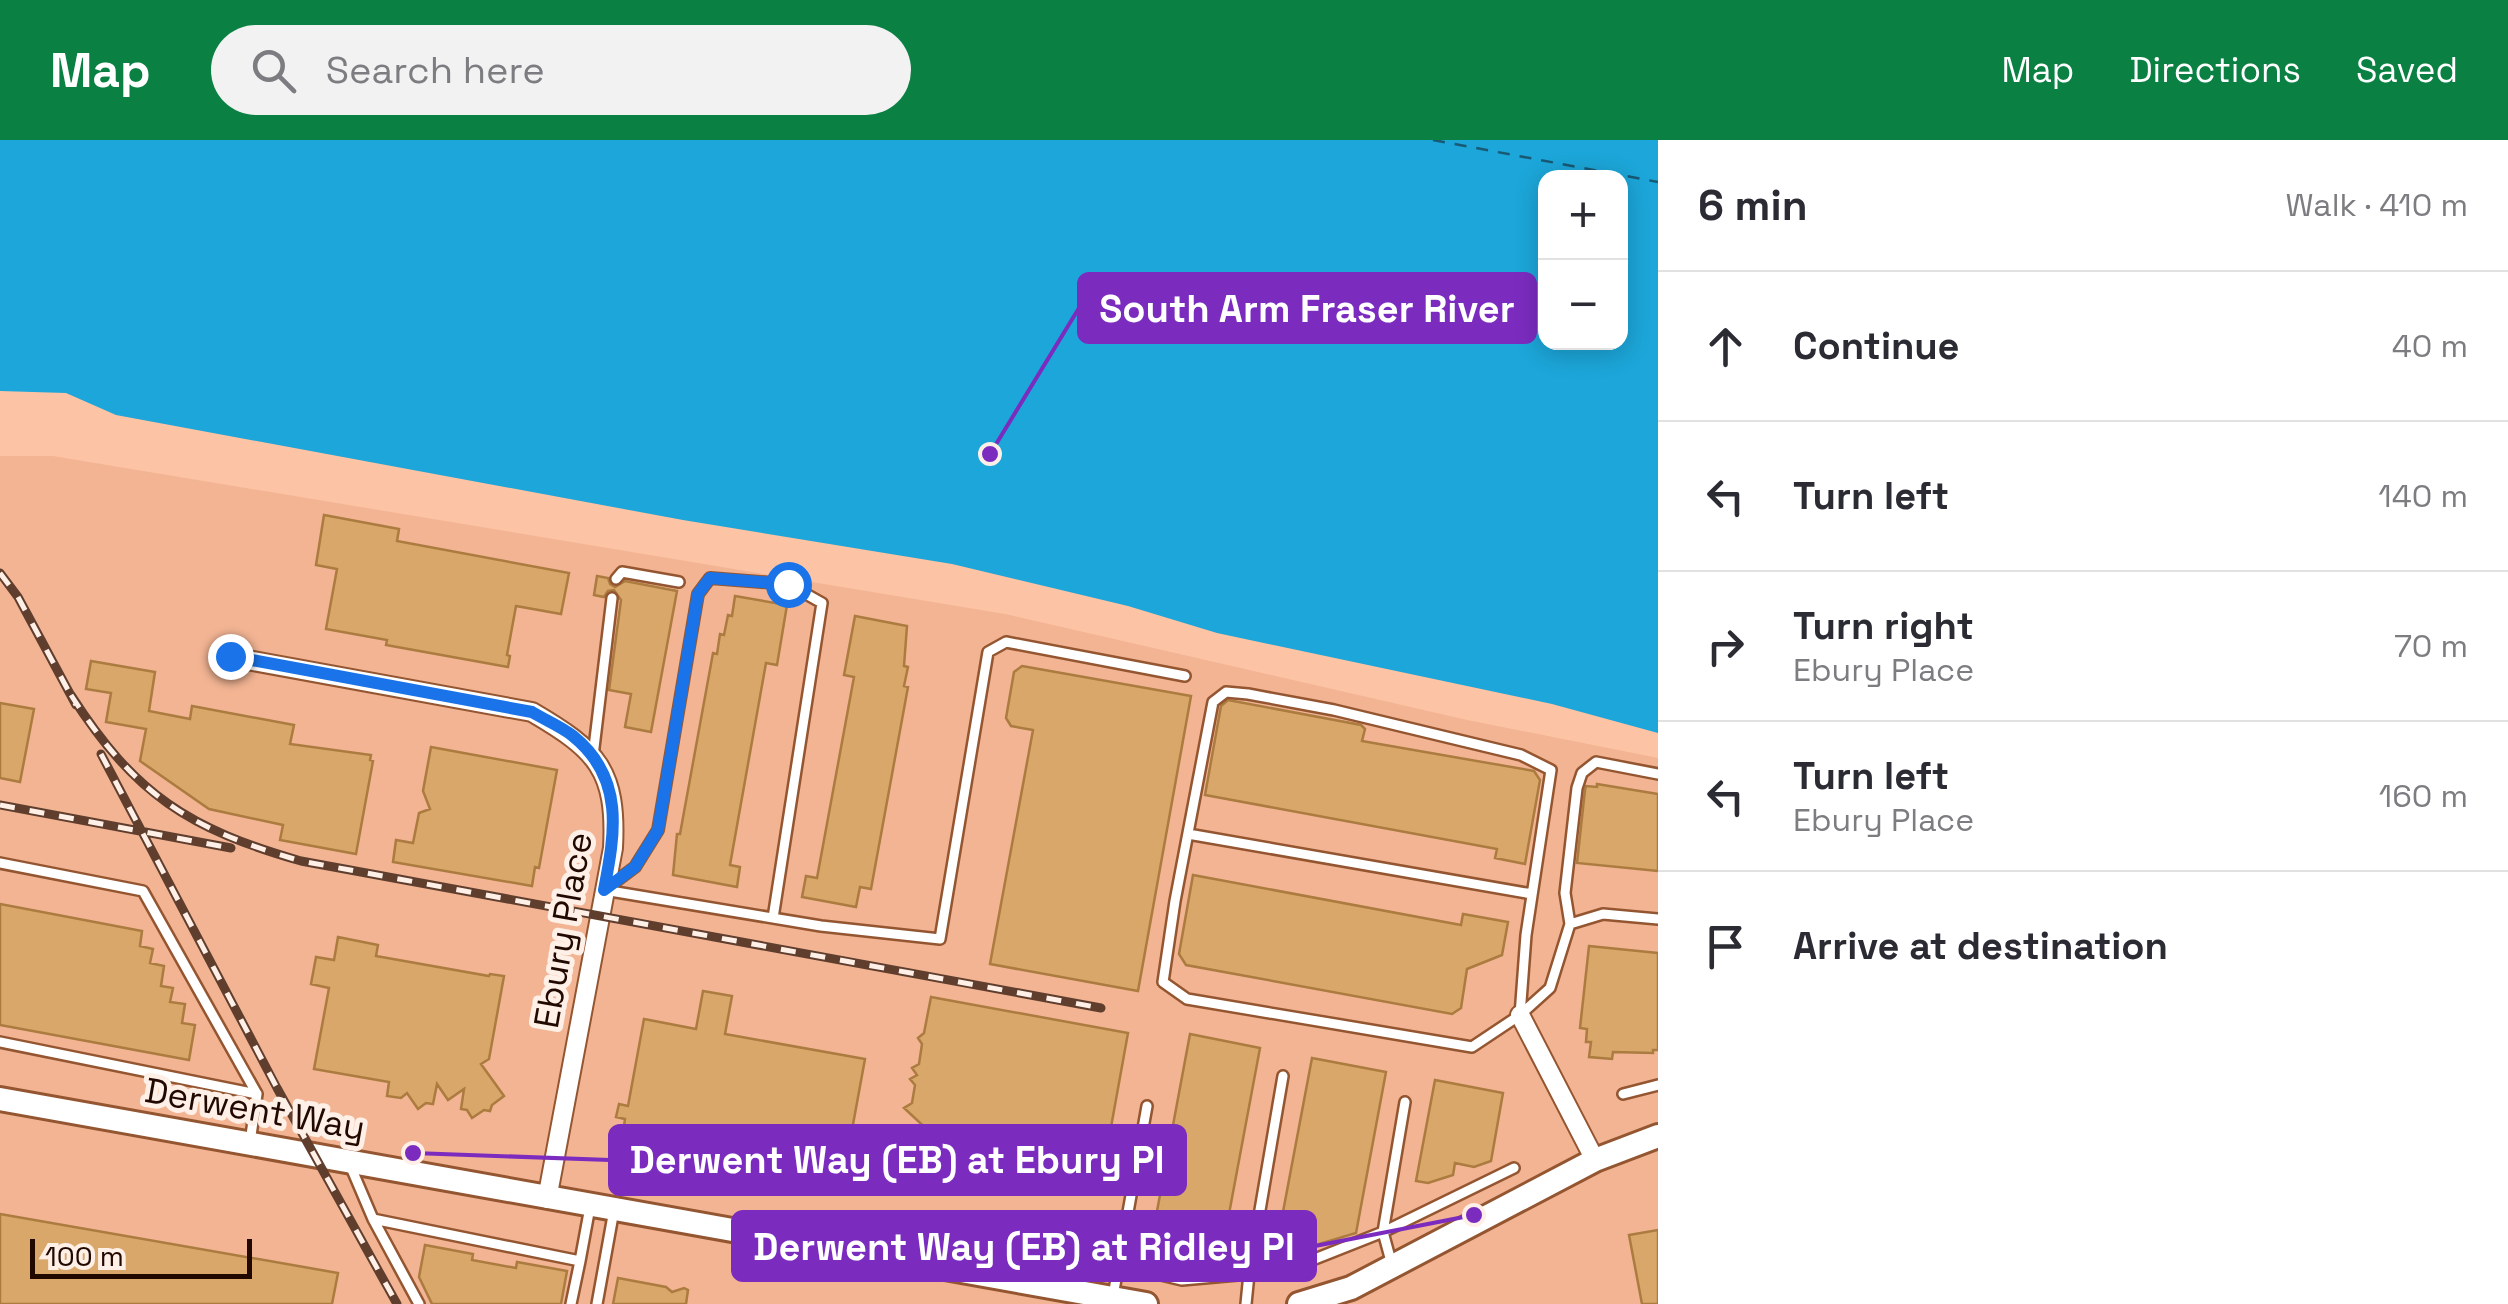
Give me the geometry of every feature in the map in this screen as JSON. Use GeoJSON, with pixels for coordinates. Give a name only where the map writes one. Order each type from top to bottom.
{"type":"FeatureCollection","features":[{"type":"Feature","properties":{"kind":"street","name":"Ebury Place"},"geometry":{"type":"LineString","coordinates":[[230,656],[532,712],[574,736],[602,769],[615,808],[612,848],[547,1198]]}},
{"type":"Feature","properties":{"kind":"street"},"geometry":{"type":"LineString","coordinates":[[1520,1014],[1595,1160]]}},
{"type":"Feature","properties":{"kind":"street","name":"Derwent Way"},"geometry":{"type":"LineString","coordinates":[[0,1098],[1101,1299],[1146,1304]]}},
{"type":"Feature","properties":{"kind":"street"},"geometry":{"type":"LineString","coordinates":[[1299,1304],[1351,1288],[1595,1160],[1658,1136]]}},
{"type":"Feature","properties":{"kind":"lane"},"geometry":{"type":"LineString","coordinates":[[616,579],[622,572],[678,582]]}},
{"type":"Feature","properties":{"kind":"lane"},"geometry":{"type":"LineString","coordinates":[[604,890],[635,867],[658,830],[698,594],[710,578],[788,584],[822,604],[772,918]]}},
{"type":"Feature","properties":{"kind":"lane"},"geometry":{"type":"LineString","coordinates":[[592,758],[612,598]]}},
{"type":"Feature","properties":{"kind":"lane"},"geometry":{"type":"LineString","coordinates":[[604,890],[772,918],[940,939],[988,652],[1006,642],[1184,676]]}},
{"type":"Feature","properties":{"kind":"lane"},"geometry":{"type":"LineString","coordinates":[[1520,1014],[1532,894],[1551,770],[1520,755],[1248,694],[1226,692],[1213,702],[1163,982],[1187,998],[1472,1047],[1520,1014],[1550,988],[1570,924],[1565,893],[1582,773],[1596,762],[1658,774]]}},
{"type":"Feature","properties":{"kind":"lane"},"geometry":{"type":"LineString","coordinates":[[1188,834],[1532,894]]}},
{"type":"Feature","properties":{"kind":"lane"},"geometry":{"type":"LineString","coordinates":[[0,863],[143,891],[256,1094],[250,1144]]}},
{"type":"Feature","properties":{"kind":"lane"},"geometry":{"type":"LineString","coordinates":[[1570,924],[1603,914],[1658,919]]}},
{"type":"Feature","properties":{"kind":"lane"},"geometry":{"type":"LineString","coordinates":[[0,1042],[256,1094]]}},
{"type":"Feature","properties":{"kind":"lane"},"geometry":{"type":"LineString","coordinates":[[1246,1304],[1284,1076]]}},
{"type":"Feature","properties":{"kind":"lane"},"geometry":{"type":"LineString","coordinates":[[1623,1094],[1658,1085]]}},
{"type":"Feature","properties":{"kind":"lane"},"geometry":{"type":"LineString","coordinates":[[1392,1267],[1383,1232],[1406,1102]]}},
{"type":"Feature","properties":{"kind":"lane"},"geometry":{"type":"LineString","coordinates":[[1101,1299],[1119,1265],[1147,1106]]}},
{"type":"Feature","properties":{"kind":"lane"},"geometry":{"type":"LineString","coordinates":[[350,1162],[373,1219],[420,1304]]}},
{"type":"Feature","properties":{"kind":"lane"},"geometry":{"type":"LineString","coordinates":[[1119,1265],[1182,1280],[1282,1272],[1383,1232],[1514,1168]]}},
{"type":"Feature","properties":{"kind":"lane"},"geometry":{"type":"LineString","coordinates":[[571,1304],[590,1206]]}},
{"type":"Feature","properties":{"kind":"lane"},"geometry":{"type":"LineString","coordinates":[[597,1304],[614,1210]]}},
{"type":"Feature","properties":{"kind":"lane"},"geometry":{"type":"LineString","coordinates":[[373,1219],[580,1261]]}},
{"type":"Feature","properties":{"kind":"shaded area"},"geometry":{"type":"Polygon","coordinates":[[[0,456],[53,456],[1005,614],[1467,720],[1658,758],[1658,1304],[0,1304],[0,456]]]}},
{"type":"Feature","properties":{"kind":"water"},"geometry":{"type":"Polygon","coordinates":[[[0,140],[1658,140],[1658,733],[1552,704],[1217,633],[1128,606],[952,564],[683,520],[116,415],[66,393],[0,391],[0,140]]]}},
{"type":"Feature","properties":{"kind":"building"},"geometry":{"type":"Polygon","coordinates":[[[324,515],[399,529],[397,541],[569,573],[561,614],[516,606],[508,667],[386,645],[387,640],[326,629],[337,569],[316,565],[324,515]]]}},
{"type":"Feature","properties":{"kind":"building"},"geometry":{"type":"Polygon","coordinates":[[[597,576],[608,578],[615,587],[625,581],[677,591],[651,732],[625,727],[631,694],[609,690],[621,600],[614,590],[604,597],[594,595],[597,576]]]}},
{"type":"Feature","properties":{"kind":"building"},"geometry":{"type":"Polygon","coordinates":[[[735,596],[787,605],[777,665],[766,663],[730,865],[740,867],[737,887],[673,875],[677,834],[713,653],[717,654],[728,615],[732,616],[735,596]]]}},
{"type":"Feature","properties":{"kind":"building"},"geometry":{"type":"Polygon","coordinates":[[[855,616],[907,626],[904,666],[908,667],[904,686],[908,687],[871,889],[860,887],[856,907],[802,897],[806,876],[817,878],[854,677],[844,675],[855,616]]]}},
{"type":"Feature","properties":{"kind":"building"},"geometry":{"type":"Polygon","coordinates":[[[91,661],[155,672],[149,711],[190,719],[192,706],[294,725],[290,744],[371,755],[356,854],[280,840],[283,825],[209,809],[140,761],[146,729],[106,722],[111,693],[86,689],[91,661]]]}},
{"type":"Feature","properties":{"kind":"building"},"geometry":{"type":"Polygon","coordinates":[[[1022,666],[1191,696],[1138,991],[990,964],[1033,730],[1011,726],[1006,718],[1014,672],[1022,666]]]}},
{"type":"Feature","properties":{"kind":"building"},"geometry":{"type":"Polygon","coordinates":[[[1228,700],[1361,725],[1365,729],[1362,741],[1534,771],[1540,780],[1525,864],[1495,858],[1497,849],[1205,795],[1221,706],[1228,700]]]}},
{"type":"Feature","properties":{"kind":"building"},"geometry":{"type":"Polygon","coordinates":[[[0,703],[34,709],[20,782],[0,778],[0,703]]]}},
{"type":"Feature","properties":{"kind":"building"},"geometry":{"type":"Polygon","coordinates":[[[431,747],[557,770],[539,868],[535,867],[532,886],[393,862],[396,840],[413,843],[419,813],[430,809],[423,791],[431,747]]]}},
{"type":"Feature","properties":{"kind":"building"},"geometry":{"type":"Polygon","coordinates":[[[1597,784],[1658,794],[1658,871],[1577,863],[1586,786],[1597,784]]]}},
{"type":"Feature","properties":{"kind":"building"},"geometry":{"type":"Polygon","coordinates":[[[1193,875],[1461,925],[1463,914],[1508,922],[1502,955],[1467,969],[1461,1008],[1452,1014],[1186,965],[1179,954],[1193,875]]]}},
{"type":"Feature","properties":{"kind":"building"},"geometry":{"type":"Polygon","coordinates":[[[0,904],[142,931],[140,946],[153,949],[150,963],[164,966],[161,986],[173,988],[170,1002],[185,1004],[182,1023],[195,1025],[189,1060],[0,1025],[0,904]]]}},
{"type":"Feature","properties":{"kind":"building"},"geometry":{"type":"Polygon","coordinates":[[[338,937],[378,945],[376,956],[504,976],[489,1059],[481,1064],[504,1096],[490,1111],[484,1110],[472,1118],[467,1110],[461,1109],[464,1089],[448,1100],[437,1084],[433,1104],[426,1103],[418,1109],[407,1093],[401,1098],[387,1096],[389,1082],[314,1069],[329,988],[311,984],[316,957],[334,960],[338,937]]]}},
{"type":"Feature","properties":{"kind":"building"},"geometry":{"type":"Polygon","coordinates":[[[1589,946],[1658,953],[1658,1050],[1613,1052],[1612,1059],[1589,1057],[1591,1042],[1586,1042],[1587,1029],[1580,1028],[1589,946]]]}},
{"type":"Feature","properties":{"kind":"building"},"geometry":{"type":"Polygon","coordinates":[[[703,991],[732,996],[725,1034],[865,1059],[843,1179],[622,1139],[625,1119],[616,1117],[619,1104],[628,1106],[644,1019],[696,1029],[703,991]]]}},
{"type":"Feature","properties":{"kind":"building"},"geometry":{"type":"Polygon","coordinates":[[[931,997],[1128,1033],[1100,1188],[953,1161],[949,1188],[897,1178],[899,1166],[885,1164],[892,1126],[932,1134],[904,1108],[912,1103],[915,1085],[910,1079],[917,1075],[912,1068],[919,1064],[922,1044],[918,1038],[924,1033],[931,997]]]}},
{"type":"Feature","properties":{"kind":"building"},"geometry":{"type":"Polygon","coordinates":[[[1190,1034],[1260,1048],[1223,1246],[1205,1252],[1185,1248],[1183,1260],[1149,1254],[1190,1034]]]}},
{"type":"Feature","properties":{"kind":"building"},"geometry":{"type":"Polygon","coordinates":[[[1312,1058],[1386,1072],[1356,1233],[1316,1245],[1297,1242],[1295,1253],[1276,1249],[1312,1058]]]}},
{"type":"Feature","properties":{"kind":"building"},"geometry":{"type":"Polygon","coordinates":[[[1435,1080],[1503,1093],[1491,1161],[1474,1167],[1455,1163],[1453,1175],[1428,1183],[1416,1181],[1435,1080]]]}},
{"type":"Feature","properties":{"kind":"building"},"geometry":{"type":"Polygon","coordinates":[[[0,1214],[338,1273],[332,1304],[0,1304],[0,1214]]]}},
{"type":"Feature","properties":{"kind":"building"},"geometry":{"type":"Polygon","coordinates":[[[1658,1230],[1658,1304],[1642,1304],[1629,1235],[1658,1230]]]}},
{"type":"Feature","properties":{"kind":"building"},"geometry":{"type":"Polygon","coordinates":[[[425,1245],[473,1254],[472,1260],[516,1268],[517,1262],[567,1271],[561,1304],[432,1304],[419,1277],[425,1245]]]}},
{"type":"Feature","properties":{"kind":"building"},"geometry":{"type":"Polygon","coordinates":[[[618,1278],[666,1287],[672,1292],[684,1288],[688,1290],[686,1304],[613,1304],[618,1278]]]}},
{"type":"Feature","properties":{"kind":"ferry route"},"geometry":{"type":"LineString","coordinates":[[1433,140],[1658,182]]}},
{"type":"Feature","properties":{"kind":"railway"},"geometry":{"type":"LineString","coordinates":[[0,573],[18,597],[76,705]]}},
{"type":"Feature","properties":{"kind":"railway"},"geometry":{"type":"LineString","coordinates":[[71,695],[118,759],[168,804],[227,836],[301,861],[1101,1008]]}},
{"type":"Feature","properties":{"kind":"railway"},"geometry":{"type":"LineString","coordinates":[[101,754],[277,1088],[397,1304]]}},
{"type":"Feature","properties":{"kind":"railway"},"geometry":{"type":"LineString","coordinates":[[0,805],[231,848]]}},
{"type":"Feature","properties":{"kind":"place","name":"South Arm Fraser River"},"geometry":{"type":"Point","coordinates":[990,454]}},
{"type":"Feature","properties":{"kind":"place","name":"Derwent Way (EB) at Ebury Pl"},"geometry":{"type":"Point","coordinates":[413,1153]}},
{"type":"Feature","properties":{"kind":"place","name":"Derwent Way (EB) at Ridley Pl"},"geometry":{"type":"Point","coordinates":[1474,1215]}},
{"type":"Feature","properties":{"kind":"route"},"geometry":{"type":"LineString","coordinates":[[230,656],[532,712],[574,736],[602,769],[615,808],[604,890],[635,867],[658,830],[698,594],[710,578],[788,584]]}}]}
